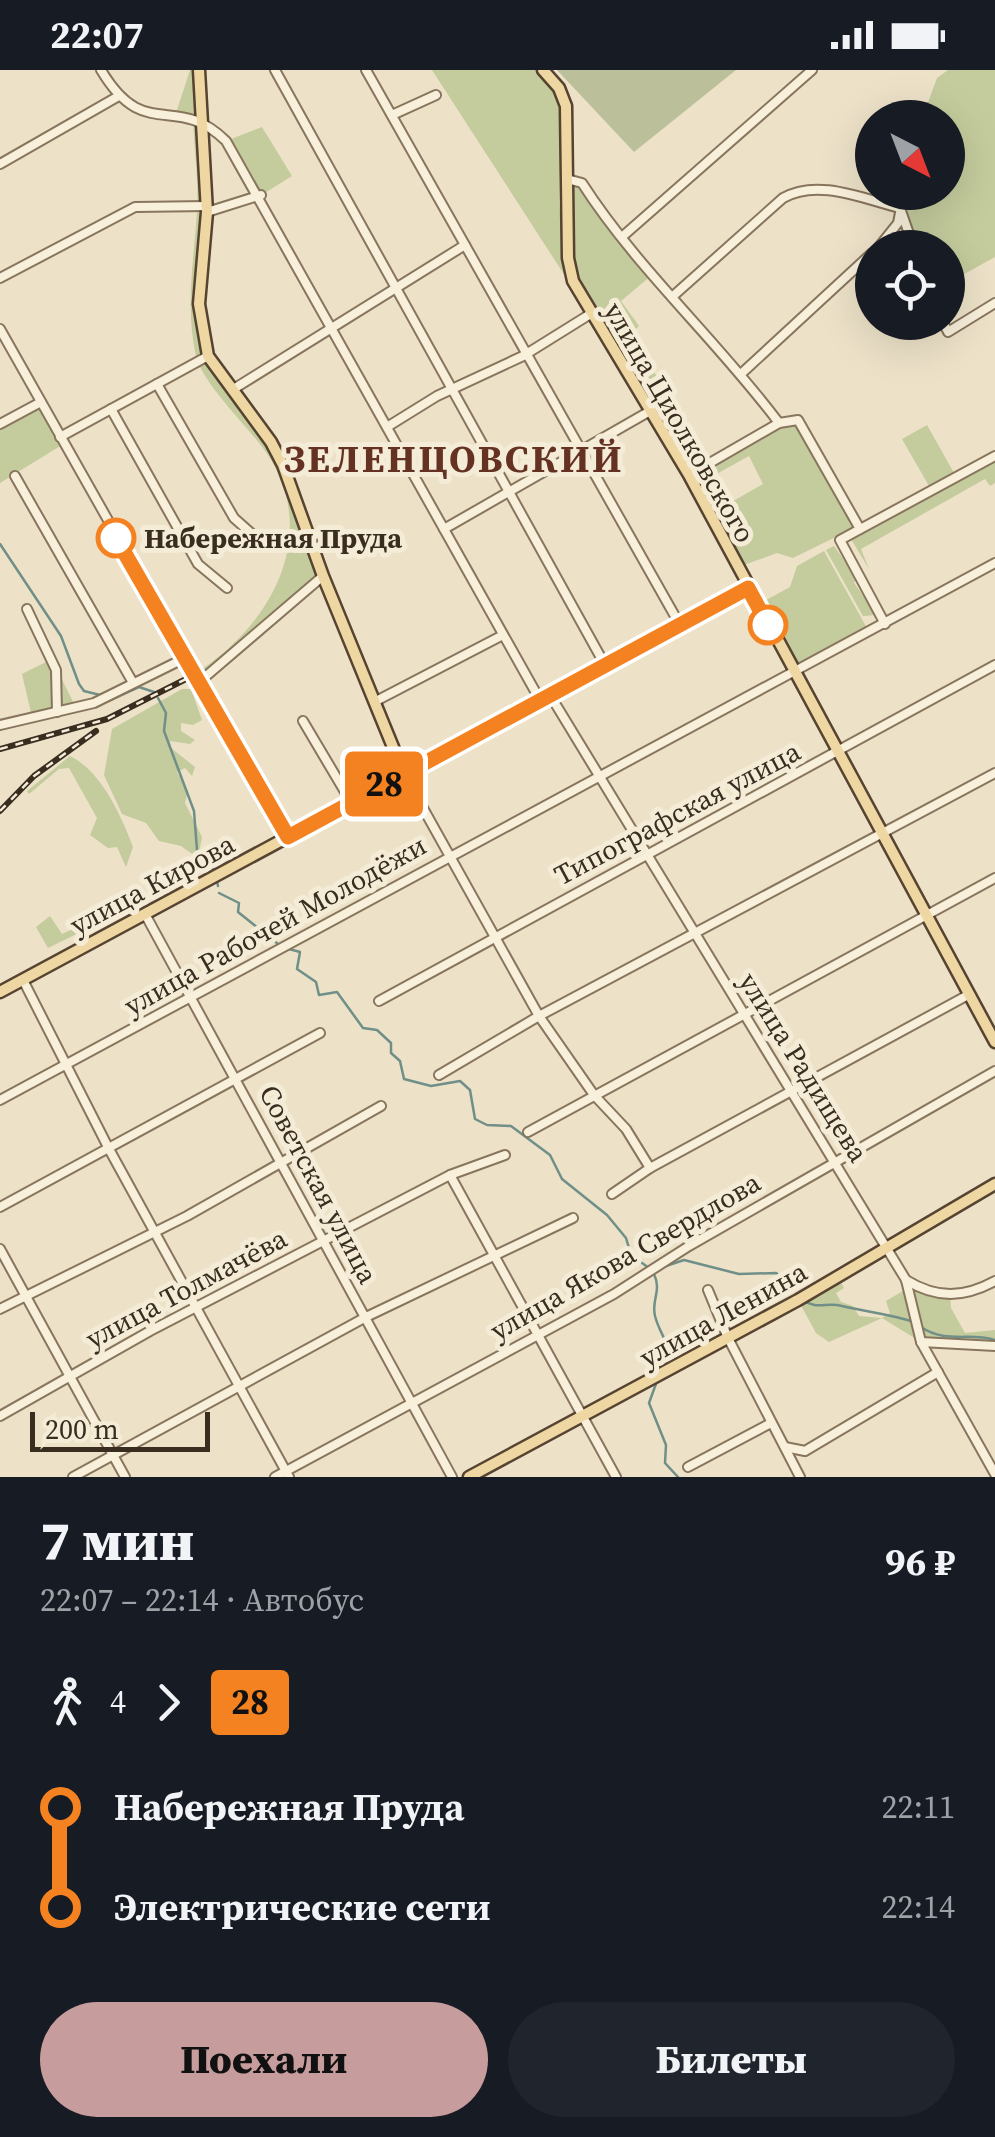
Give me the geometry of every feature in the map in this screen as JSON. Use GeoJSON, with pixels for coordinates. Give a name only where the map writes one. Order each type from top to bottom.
{"type":"FeatureCollection","features":[{"type":"Feature","properties":{"kind":"main road"},"geometry":{"type":"LineString","coordinates":[[200,70],[199,118],[207,209],[199,304],[208,356],[272,442],[283,465],[322,576],[404,774]]}},
{"type":"Feature","properties":{"kind":"main road","name":"улица Циолковского"},"geometry":{"type":"LineString","coordinates":[[543,70],[560,88],[566,106],[569,269],[689,475],[995,1042]]}},
{"type":"Feature","properties":{"kind":"main road","name":"улица Кирова"},"geometry":{"type":"LineString","coordinates":[[0,992],[748,588]]}},
{"type":"Feature","properties":{"kind":"main road","name":"улица Ленина"},"geometry":{"type":"LineString","coordinates":[[469,1477],[728,1338],[995,1184]]}},
{"type":"Feature","properties":{"kind":"street"},"geometry":{"type":"LineString","coordinates":[[101,70],[117,97],[134,110],[199,118]]}},
{"type":"Feature","properties":{"kind":"street"},"geometry":{"type":"LineString","coordinates":[[275,70],[606,665]]}},
{"type":"Feature","properties":{"kind":"street"},"geometry":{"type":"LineString","coordinates":[[366,70],[528,351],[578,451],[680,625]]}},
{"type":"Feature","properties":{"kind":"street"},"geometry":{"type":"LineString","coordinates":[[623,236],[812,70]]}},
{"type":"Feature","properties":{"kind":"street"},"geometry":{"type":"LineString","coordinates":[[392,115],[436,94]]}},
{"type":"Feature","properties":{"kind":"street"},"geometry":{"type":"LineString","coordinates":[[0,164],[117,97]]}},
{"type":"Feature","properties":{"kind":"street","name":"улица Радищева"},"geometry":{"type":"LineString","coordinates":[[199,118],[226,141],[260,196],[504,635],[600,774],[906,1280],[921,1342],[995,1474]]}},
{"type":"Feature","properties":{"kind":"street"},"geometry":{"type":"LineString","coordinates":[[567,179],[582,184],[672,297],[742,373],[778,423]]}},
{"type":"Feature","properties":{"kind":"street"},"geometry":{"type":"LineString","coordinates":[[672,297],[783,198],[798,190],[815,188],[855,197]]}},
{"type":"Feature","properties":{"kind":"street"},"geometry":{"type":"LineString","coordinates":[[0,278],[135,207],[207,209],[260,196]]}},
{"type":"Feature","properties":{"kind":"street"},"geometry":{"type":"LineString","coordinates":[[232,390],[465,245]]}},
{"type":"Feature","properties":{"kind":"street"},"geometry":{"type":"LineString","coordinates":[[742,373],[855,269]]}},
{"type":"Feature","properties":{"kind":"street"},"geometry":{"type":"LineString","coordinates":[[965,322],[995,303]]}},
{"type":"Feature","properties":{"kind":"street"},"geometry":{"type":"LineString","coordinates":[[387,427],[436,396],[454,392],[592,313]]}},
{"type":"Feature","properties":{"kind":"street"},"geometry":{"type":"LineString","coordinates":[[0,328],[183,659],[288,837]]}},
{"type":"Feature","properties":{"kind":"street"},"geometry":{"type":"LineString","coordinates":[[60,437],[208,356]]}},
{"type":"Feature","properties":{"kind":"street"},"geometry":{"type":"LineString","coordinates":[[157,384],[234,518],[261,542]]}},
{"type":"Feature","properties":{"kind":"street"},"geometry":{"type":"LineString","coordinates":[[0,424],[41,402]]}},
{"type":"Feature","properties":{"kind":"street"},"geometry":{"type":"LineString","coordinates":[[111,409],[186,548],[198,564],[227,588]]}},
{"type":"Feature","properties":{"kind":"street"},"geometry":{"type":"LineString","coordinates":[[444,529],[650,411]]}},
{"type":"Feature","properties":{"kind":"street"},"geometry":{"type":"LineString","coordinates":[[689,475],[778,423],[798,420],[860,529]]}},
{"type":"Feature","properties":{"kind":"street"},"geometry":{"type":"LineString","coordinates":[[885,624],[840,540],[995,456]]}},
{"type":"Feature","properties":{"kind":"street"},"geometry":{"type":"LineString","coordinates":[[15,476],[132,682]]}},
{"type":"Feature","properties":{"kind":"street","name":"улица Рабочей Молодёжи"},"geometry":{"type":"LineString","coordinates":[[0,1100],[995,564]]}},
{"type":"Feature","properties":{"kind":"street"},"geometry":{"type":"LineString","coordinates":[[198,682],[322,576]]}},
{"type":"Feature","properties":{"kind":"street"},"geometry":{"type":"LineString","coordinates":[[27,609],[56,670],[57,712]]}},
{"type":"Feature","properties":{"kind":"street"},"geometry":{"type":"LineString","coordinates":[[376,701],[504,635]]}},
{"type":"Feature","properties":{"kind":"street"},"geometry":{"type":"LineString","coordinates":[[0,724],[94,703],[183,659]]}},
{"type":"Feature","properties":{"kind":"street","name":"Типографская улица"},"geometry":{"type":"LineString","coordinates":[[379,1001],[995,664]]}},
{"type":"Feature","properties":{"kind":"street"},"geometry":{"type":"LineString","coordinates":[[303,721],[351,802]]}},
{"type":"Feature","properties":{"kind":"street"},"geometry":{"type":"LineString","coordinates":[[404,774],[539,1016],[594,1095],[626,1129],[650,1168]]}},
{"type":"Feature","properties":{"kind":"street"},"geometry":{"type":"LineString","coordinates":[[439,1075],[539,1016],[883,837],[995,774]]}},
{"type":"Feature","properties":{"kind":"street"},"geometry":{"type":"LineString","coordinates":[[528,1132],[995,878]]}},
{"type":"Feature","properties":{"kind":"street","name":"Советская улица"},"geometry":{"type":"LineString","coordinates":[[145,914],[452,1477]]}},
{"type":"Feature","properties":{"kind":"street"},"geometry":{"type":"LineString","coordinates":[[23,980],[109,1150],[288,1474]]}},
{"type":"Feature","properties":{"kind":"street"},"geometry":{"type":"LineString","coordinates":[[612,1194],[650,1168],[968,995]]}},
{"type":"Feature","properties":{"kind":"street"},"geometry":{"type":"LineString","coordinates":[[0,1206],[320,1034]]}},
{"type":"Feature","properties":{"kind":"street","name":"улица Якова Свердлова"},"geometry":{"type":"LineString","coordinates":[[275,1477],[288,1474],[536,1332],[614,1294],[995,1071]]}},
{"type":"Feature","properties":{"kind":"street"},"geometry":{"type":"LineString","coordinates":[[0,1309],[154,1231],[381,1106]]}},
{"type":"Feature","properties":{"kind":"street","name":"улица Толмачёва"},"geometry":{"type":"LineString","coordinates":[[0,1416],[450,1174],[505,1155]]}},
{"type":"Feature","properties":{"kind":"street"},"geometry":{"type":"LineString","coordinates":[[450,1174],[616,1477]]}},
{"type":"Feature","properties":{"kind":"street"},"geometry":{"type":"LineString","coordinates":[[72,1477],[366,1317],[493,1252],[573,1218]]}},
{"type":"Feature","properties":{"kind":"street"},"geometry":{"type":"LineString","coordinates":[[0,1249],[125,1477]]}},
{"type":"Feature","properties":{"kind":"street"},"geometry":{"type":"LineString","coordinates":[[906,1280],[930,1290],[963,1296],[995,1280]]}},
{"type":"Feature","properties":{"kind":"street"},"geometry":{"type":"LineString","coordinates":[[708,1290],[728,1338],[800,1477]]}},
{"type":"Feature","properties":{"kind":"street"},"geometry":{"type":"LineString","coordinates":[[921,1342],[995,1346]]}},
{"type":"Feature","properties":{"kind":"street"},"geometry":{"type":"LineString","coordinates":[[784,1447],[805,1450],[938,1372]]}},
{"type":"Feature","properties":{"kind":"street"},"geometry":{"type":"LineString","coordinates":[[688,1466],[771,1423]]}},
{"type":"Feature","properties":{"kind":"green space"},"geometry":{"type":"Polygon","coordinates":[[[190,70],[199,70],[207,206],[199,304],[208,356],[271,442],[323,576],[198,683],[193,675],[220,656],[264,607],[279,579],[288,549],[290,518],[283,486],[268,455],[217,393],[196,356],[191,302],[197,200],[193,119],[175,116],[190,70]]]}},
{"type":"Feature","properties":{"kind":"green space"},"geometry":{"type":"Polygon","coordinates":[[[432,70],[536,70],[561,102],[559,203],[567,279],[432,70]]]}},
{"type":"Feature","properties":{"kind":"green space"},"geometry":{"type":"Polygon","coordinates":[[[557,70],[736,70],[634,152],[557,70]]]}},
{"type":"Feature","properties":{"kind":"green space"},"geometry":{"type":"Polygon","coordinates":[[[948,70],[995,70],[995,257],[965,274],[965,230],[910,230],[905,210],[965,210],[965,100],[929,100],[937,78],[948,70]]]}},
{"type":"Feature","properties":{"kind":"green space"},"geometry":{"type":"Polygon","coordinates":[[[262,127],[292,176],[260,196],[226,141],[262,127]]]}},
{"type":"Feature","properties":{"kind":"green space"},"geometry":{"type":"Polygon","coordinates":[[[567,179],[574,179],[652,275],[621,301],[639,326],[632,333],[707,465],[689,475],[573,281],[567,179]]]}},
{"type":"Feature","properties":{"kind":"green space"},"geometry":{"type":"Polygon","coordinates":[[[39,404],[62,445],[0,483],[0,426],[39,404]]]}},
{"type":"Feature","properties":{"kind":"green space"},"geometry":{"type":"Polygon","coordinates":[[[789,421],[798,427],[854,528],[793,558],[777,553],[741,566],[695,477],[789,421]],[[749,456],[713,476],[728,504],[763,484],[749,456]]]}},
{"type":"Feature","properties":{"kind":"green space"},"geometry":{"type":"Polygon","coordinates":[[[927,425],[954,473],[929,486],[902,439],[927,425]]]}},
{"type":"Feature","properties":{"kind":"green space"},"geometry":{"type":"Polygon","coordinates":[[[995,460],[995,483],[990,486],[985,479],[861,549],[869,569],[851,539],[995,460]]]}},
{"type":"Feature","properties":{"kind":"green space"},"geometry":{"type":"Polygon","coordinates":[[[834,546],[877,615],[863,616],[826,550],[834,546]]]}},
{"type":"Feature","properties":{"kind":"green space"},"geometry":{"type":"Polygon","coordinates":[[[824,551],[868,630],[794,674],[757,605],[790,587],[797,566],[824,551]]]}},
{"type":"Feature","properties":{"kind":"green space"},"geometry":{"type":"Polygon","coordinates":[[[52,659],[76,708],[32,717],[22,674],[52,659]]]}},
{"type":"Feature","properties":{"kind":"green space"},"geometry":{"type":"Polygon","coordinates":[[[182,689],[191,689],[202,720],[193,725],[181,723],[181,731],[195,740],[190,744],[170,741],[171,748],[195,767],[192,776],[185,768],[177,772],[188,791],[185,803],[202,837],[198,858],[181,846],[159,841],[146,823],[122,814],[104,775],[112,729],[182,689]]]}},
{"type":"Feature","properties":{"kind":"green space"},"geometry":{"type":"Polygon","coordinates":[[[70,756],[91,772],[116,808],[133,847],[126,867],[117,847],[108,848],[90,835],[97,818],[69,768],[59,769],[29,794],[27,791],[70,756]]]}},
{"type":"Feature","properties":{"kind":"green space"},"geometry":{"type":"Polygon","coordinates":[[[50,916],[62,934],[93,919],[97,924],[48,948],[36,927],[50,916]]]}},
{"type":"Feature","properties":{"kind":"green space"},"geometry":{"type":"Polygon","coordinates":[[[837,1276],[844,1288],[836,1293],[841,1302],[853,1306],[859,1316],[882,1318],[829,1342],[816,1333],[798,1300],[837,1276]]]}},
{"type":"Feature","properties":{"kind":"green space"},"geometry":{"type":"Polygon","coordinates":[[[906,1280],[950,1296],[951,1308],[965,1333],[995,1330],[995,1346],[921,1342],[882,1318],[890,1313],[886,1301],[903,1291],[906,1280]]]}},
{"type":"Feature","properties":{"kind":"waterway"},"geometry":{"type":"LineString","coordinates":[[0,544],[61,636],[79,684],[84,691],[100,695]]}},
{"type":"Feature","properties":{"kind":"waterway"},"geometry":{"type":"LineString","coordinates":[[108,701],[139,687],[154,692]]}},
{"type":"Feature","properties":{"kind":"waterway"},"geometry":{"type":"LineString","coordinates":[[158,698],[166,713],[164,731],[194,811],[197,850],[210,864]]}},
{"type":"Feature","properties":{"kind":"waterway"},"geometry":{"type":"LineString","coordinates":[[217,881],[218,886]]}},
{"type":"Feature","properties":{"kind":"waterway"},"geometry":{"type":"LineString","coordinates":[[219,893],[239,903],[238,912],[278,944]]}},
{"type":"Feature","properties":{"kind":"waterway"},"geometry":{"type":"LineString","coordinates":[[289,949],[300,952],[297,969],[316,982],[319,995],[337,992],[363,1028],[377,1030],[391,1043],[391,1053],[400,1061],[404,1079],[431,1086],[460,1081],[470,1090],[475,1119],[487,1125],[511,1126],[550,1155],[562,1179],[607,1215],[626,1238],[631,1255],[649,1268]]}},
{"type":"Feature","properties":{"kind":"waterway"},"geometry":{"type":"LineString","coordinates":[[663,1267],[684,1260],[739,1274],[776,1273],[796,1288]]}},
{"type":"Feature","properties":{"kind":"waterway"},"geometry":{"type":"LineString","coordinates":[[654,1274],[654,1310],[667,1345],[667,1365]]}},
{"type":"Feature","properties":{"kind":"waterway"},"geometry":{"type":"LineString","coordinates":[[803,1300],[812,1305],[837,1305],[914,1322]]}},
{"type":"Feature","properties":{"kind":"waterway"},"geometry":{"type":"LineString","coordinates":[[921,1327],[939,1335],[995,1340]]}},
{"type":"Feature","properties":{"kind":"waterway"},"geometry":{"type":"LineString","coordinates":[[657,1381],[649,1403],[666,1445],[665,1463],[678,1477]]}},
{"type":"Feature","properties":{"kind":"railway"},"geometry":{"type":"LineString","coordinates":[[0,749],[107,719],[188,678]]}},
{"type":"Feature","properties":{"kind":"railway"},"geometry":{"type":"LineString","coordinates":[[0,811],[34,776],[96,731]]}},
{"type":"Feature","properties":{"kind":"bus line","name":"28"},"geometry":{"type":"LineString","coordinates":[[116,538],[288,837],[748,588],[768,625]]}},
{"type":"Feature","properties":{"kind":"place","name":"Набережная Пруда"},"geometry":{"type":"Point","coordinates":[116,538]}},
{"type":"Feature","properties":{"kind":"district","name":"ЗЕЛЕНЦОВСКИЙ"},"geometry":{"type":"Point","coordinates":[454,459]}}]}
